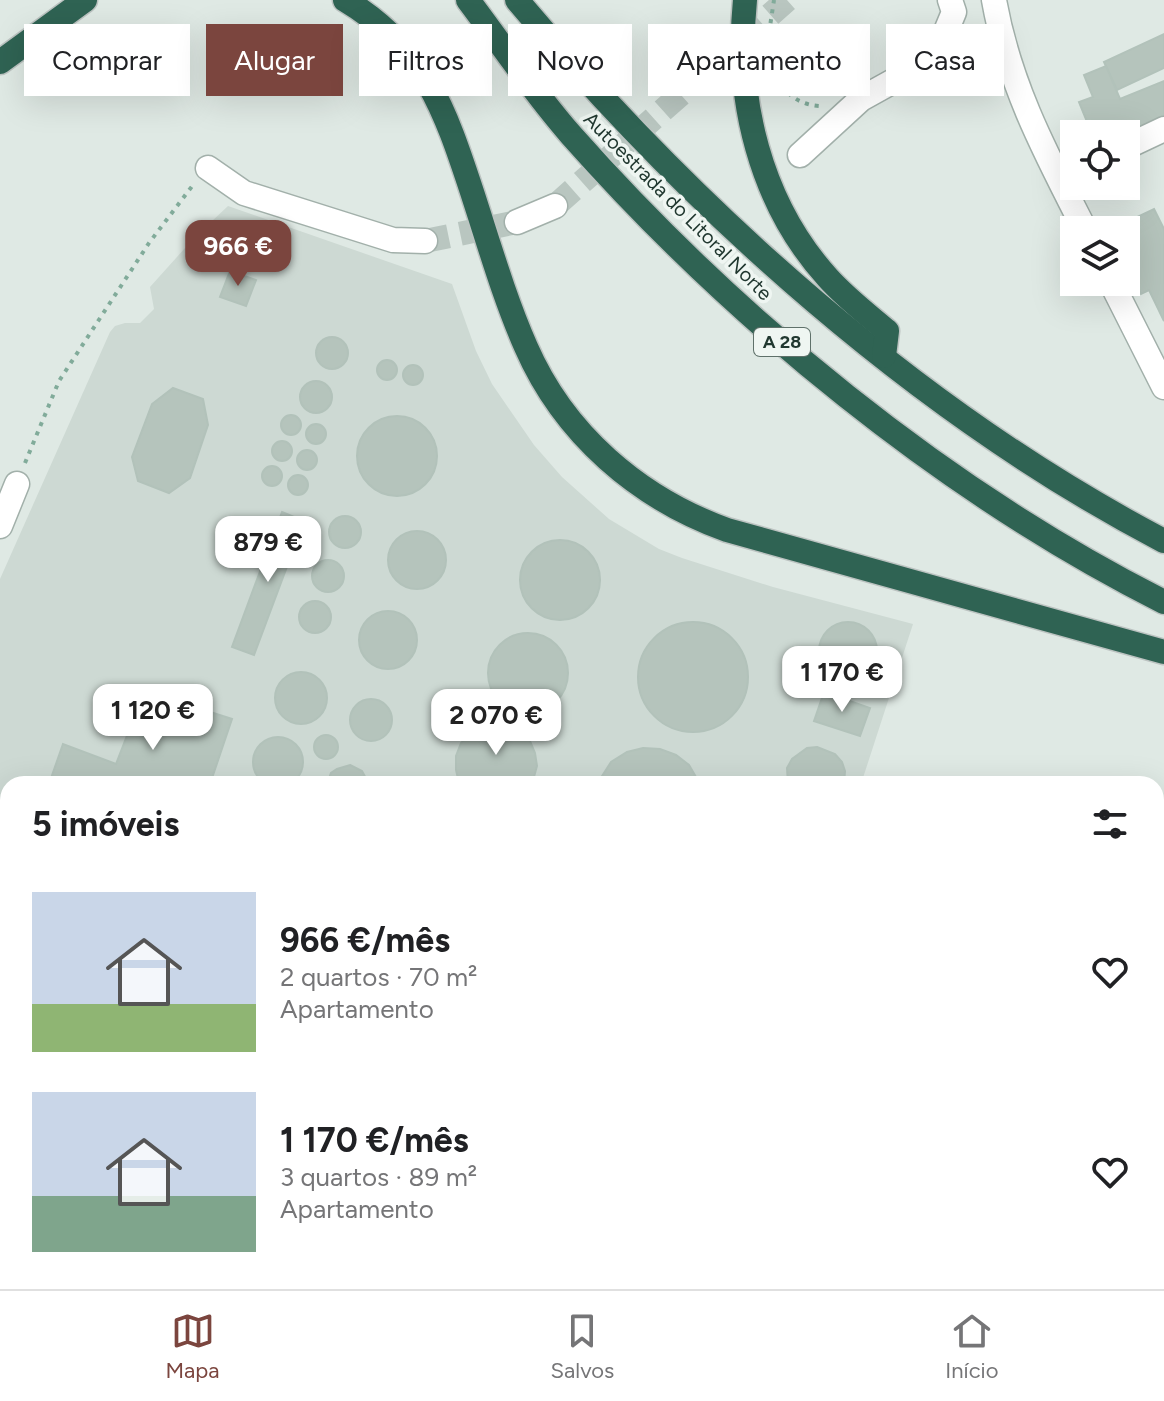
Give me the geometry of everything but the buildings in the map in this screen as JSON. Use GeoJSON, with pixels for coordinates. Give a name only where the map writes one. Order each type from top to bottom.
{"type":"FeatureCollection","features":[{"type":"Feature","properties":{"kind":"highway"},"geometry":{"type":"LineString","coordinates":[[0,62],[85,0]]}},
{"type":"Feature","properties":{"kind":"highway"},"geometry":{"type":"LineString","coordinates":[[345,0],[399,44],[436,94],[454,137],[527,349],[565,413],[592,444],[629,478],[679,510],[727,530],[1164,652]]}},
{"type":"Feature","properties":{"kind":"highway","name":"Autoestrada do Litoral Norte"},"geometry":{"type":"LineString","coordinates":[[468,0],[569,133],[674,242],[793,351],[900,437],[998,504],[1164,602]]}},
{"type":"Feature","properties":{"kind":"highway","name":"Autoestrada do Litoral Norte"},"geometry":{"type":"LineString","coordinates":[[517,0],[602,98],[692,190],[884,356],[1023,456],[1093,502],[1164,541]]}},
{"type":"Feature","properties":{"kind":"highway"},"geometry":{"type":"LineString","coordinates":[[745,0],[742,25],[744,83],[767,182],[789,225],[826,276],[887,331],[884,356]]}},
{"type":"Feature","properties":{"kind":"street"},"geometry":{"type":"LineString","coordinates":[[800,155],[861,99],[915,69],[942,41],[954,12],[950,0]]}},
{"type":"Feature","properties":{"kind":"street"},"geometry":{"type":"LineString","coordinates":[[994,0],[1007,61],[1027,116],[1060,167]]}},
{"type":"Feature","properties":{"kind":"street"},"geometry":{"type":"LineString","coordinates":[[1140,140],[1164,129]]}},
{"type":"Feature","properties":{"kind":"street"},"geometry":{"type":"LineString","coordinates":[[208,168],[244,193],[393,240],[425,241]]}},
{"type":"Feature","properties":{"kind":"street"},"geometry":{"type":"LineString","coordinates":[[517,222],[555,206]]}},
{"type":"Feature","properties":{"kind":"street"},"geometry":{"type":"LineString","coordinates":[[1118,296],[1164,387]]}},
{"type":"Feature","properties":{"kind":"street"},"geometry":{"type":"LineString","coordinates":[[0,526],[17,484]]}},
{"type":"Feature","properties":{"kind":"path"},"geometry":{"type":"LineString","coordinates":[[17,484],[59,381],[149,243],[208,168]]}},
{"type":"Feature","properties":{"kind":"shaded area"},"geometry":{"type":"Polygon","coordinates":[[[228,206],[452,284],[476,351],[492,384],[534,445],[562,477],[609,519],[659,549],[682,558],[773,587],[913,624],[864,776],[0,776],[0,579],[110,332],[115,326],[125,323],[140,323],[154,309],[150,287],[228,206]]]}},
{"type":"Feature","properties":{"kind":"tunnel"},"geometry":{"type":"LineString","coordinates":[[555,206],[787,0]]}},
{"type":"Feature","properties":{"kind":"tunnel"},"geometry":{"type":"LineString","coordinates":[[425,241],[517,222]]}}]}
